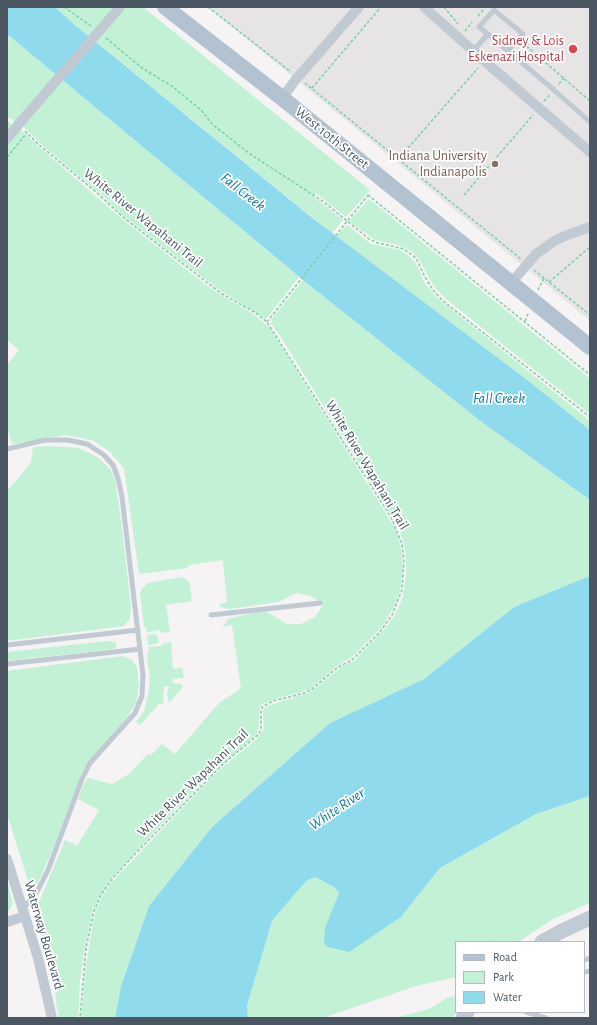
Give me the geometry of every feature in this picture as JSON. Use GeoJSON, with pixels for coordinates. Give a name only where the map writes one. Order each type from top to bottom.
{"type":"FeatureCollection","features":[{"type":"Feature","properties":{"kind":"main road","name":"West 10th Street"},"geometry":{"type":"LineString","coordinates":[[165,7],[282,98],[590,347]]}},
{"type":"Feature","properties":{"kind":"main road"},"geometry":{"type":"LineString","coordinates":[[544,941],[590,918]]}},
{"type":"Feature","properties":{"kind":"street"},"geometry":{"type":"LineString","coordinates":[[7,139],[120,7]]}},
{"type":"Feature","properties":{"kind":"street"},"geometry":{"type":"LineString","coordinates":[[282,98],[297,78],[359,7]]}},
{"type":"Feature","properties":{"kind":"street"},"geometry":{"type":"LineString","coordinates":[[424,7],[539,108],[590,150]]}},
{"type":"Feature","properties":{"kind":"street"},"geometry":{"type":"LineString","coordinates":[[511,283],[536,254],[567,235],[590,227]]}},
{"type":"Feature","properties":{"kind":"street","name":"Waterway Boulevard"},"geometry":{"type":"LineString","coordinates":[[7,859],[38,958],[52,1018]]}},
{"type":"Feature","properties":{"kind":"street"},"geometry":{"type":"LineString","coordinates":[[7,922],[24,913]]}},
{"type":"Feature","properties":{"kind":"lane"},"geometry":{"type":"LineString","coordinates":[[508,51],[523,34],[494,10],[480,27],[590,122]]}},
{"type":"Feature","properties":{"kind":"lane"},"geometry":{"type":"LineString","coordinates":[[473,51],[488,34]]}},
{"type":"Feature","properties":{"kind":"lane"},"geometry":{"type":"LineString","coordinates":[[7,449],[45,440],[68,440],[87,444],[104,455],[113,465],[118,478],[122,497],[143,675],[142,696],[135,713],[90,763],[82,779],[48,870],[24,913]]}},
{"type":"Feature","properties":{"kind":"lane"},"geometry":{"type":"LineString","coordinates":[[211,616],[320,603]]}},
{"type":"Feature","properties":{"kind":"lane"},"geometry":{"type":"LineString","coordinates":[[7,645],[138,630]]}},
{"type":"Feature","properties":{"kind":"lane"},"geometry":{"type":"LineString","coordinates":[[7,664],[140,649]]}},
{"type":"Feature","properties":{"kind":"lane"},"geometry":{"type":"LineString","coordinates":[[537,1013],[546,1018]]}},
{"type":"Feature","properties":{"kind":"path"},"geometry":{"type":"LineString","coordinates":[[64,7],[93,28]]}},
{"type":"Feature","properties":{"kind":"path"},"geometry":{"type":"LineString","coordinates":[[208,7],[284,67]]}},
{"type":"Feature","properties":{"kind":"path"},"geometry":{"type":"LineString","coordinates":[[381,7],[312,88],[512,251]]}},
{"type":"Feature","properties":{"kind":"path"},"geometry":{"type":"LineString","coordinates":[[465,31],[485,8],[490,14]]}},
{"type":"Feature","properties":{"kind":"path"},"geometry":{"type":"LineString","coordinates":[[104,36],[142,68],[173,88],[202,111],[212,124],[237,145],[324,202],[369,239],[378,243],[404,249],[416,258],[433,290],[443,301],[590,417]]}},
{"type":"Feature","properties":{"kind":"path"},"geometry":{"type":"LineString","coordinates":[[519,39],[590,101]]}},
{"type":"Feature","properties":{"kind":"path"},"geometry":{"type":"LineString","coordinates":[[408,148],[484,60]]}},
{"type":"Feature","properties":{"kind":"path"},"geometry":{"type":"LineString","coordinates":[[464,195],[564,78]]}},
{"type":"Feature","properties":{"kind":"path","name":"White River Wapahani Trail"},"geometry":{"type":"LineString","coordinates":[[18,125],[124,218],[222,294],[256,313],[267,322],[382,502],[396,528],[402,544],[404,560],[402,590],[387,624],[352,660],[338,667],[321,682],[305,693],[273,701],[262,707],[261,729],[259,734],[224,763],[112,879],[101,895],[94,911],[86,948],[80,1018]]}},
{"type":"Feature","properties":{"kind":"path"},"geometry":{"type":"LineString","coordinates":[[7,157],[27,133]]}},
{"type":"Feature","properties":{"kind":"path"},"geometry":{"type":"LineString","coordinates":[[267,322],[368,195],[590,375]]}},
{"type":"Feature","properties":{"kind":"path"},"geometry":{"type":"LineString","coordinates":[[549,282],[590,247]]}},
{"type":"Feature","properties":{"kind":"path"},"geometry":{"type":"LineString","coordinates":[[544,278],[590,316]]}},
{"type":"Feature","properties":{"kind":"shaded area","name":"Indiana University Indianapolis"},"geometry":{"type":"Polygon","coordinates":[[[208,7],[590,7],[590,321],[208,7]]]}},
{"type":"Feature","properties":{"kind":"green space"},"geometry":{"type":"Polygon","coordinates":[[[55,7],[143,7],[370,190],[346,217],[316,193],[314,197],[343,220],[332,233],[76,26],[55,7]]]}},
{"type":"Feature","properties":{"kind":"green space"},"geometry":{"type":"Polygon","coordinates":[[[7,34],[299,277],[266,319],[221,291],[122,215],[102,195],[44,147],[21,124],[7,117],[7,34]]]}},
{"type":"Feature","properties":{"kind":"green space"},"geometry":{"type":"Polygon","coordinates":[[[7,121],[20,129],[122,219],[202,282],[222,296],[252,313],[270,328],[396,530],[402,554],[403,568],[400,591],[396,603],[382,627],[352,657],[338,665],[310,689],[261,704],[257,734],[211,774],[153,833],[111,879],[94,906],[85,947],[80,981],[78,1018],[59,1018],[56,1003],[54,972],[37,918],[37,907],[65,840],[77,846],[99,810],[78,799],[84,784],[88,778],[112,784],[129,774],[147,755],[152,754],[162,744],[175,754],[218,704],[241,688],[232,625],[223,627],[228,619],[256,612],[267,612],[287,624],[301,624],[315,617],[323,606],[319,601],[311,596],[297,593],[278,602],[229,609],[220,607],[220,604],[227,602],[223,560],[188,565],[188,568],[139,574],[124,468],[109,451],[92,440],[65,435],[12,444],[7,427],[7,365],[19,350],[7,340],[7,121]]]}},
{"type":"Feature","properties":{"kind":"green space"},"geometry":{"type":"Polygon","coordinates":[[[369,199],[590,379],[590,414],[446,299],[437,290],[419,259],[412,252],[397,245],[375,240],[349,221],[369,199]]]}},
{"type":"Feature","properties":{"kind":"green space"},"geometry":{"type":"Polygon","coordinates":[[[347,225],[371,244],[400,250],[409,256],[417,265],[424,282],[436,297],[590,421],[590,430],[526,379],[336,236],[347,225]]]}},
{"type":"Feature","properties":{"kind":"green space"},"geometry":{"type":"Polygon","coordinates":[[[303,280],[479,420],[590,500],[590,577],[514,607],[424,679],[330,723],[212,827],[149,906],[121,986],[115,1018],[81,1018],[85,972],[93,923],[96,910],[103,895],[112,882],[211,778],[258,738],[264,729],[263,709],[270,705],[309,693],[342,666],[354,661],[389,624],[398,609],[403,596],[406,574],[406,556],[403,540],[397,525],[281,337],[271,324],[271,320],[303,280]]]}},
{"type":"Feature","properties":{"kind":"green space"},"geometry":{"type":"Polygon","coordinates":[[[48,446],[79,448],[99,458],[110,469],[115,479],[131,607],[130,619],[124,626],[7,641],[7,491],[31,462],[33,447],[48,446]]]}},
{"type":"Feature","properties":{"kind":"green space"},"geometry":{"type":"Polygon","coordinates":[[[183,577],[190,583],[192,601],[166,605],[170,632],[161,633],[160,630],[147,632],[146,627],[144,627],[140,592],[147,583],[183,577]]]}},
{"type":"Feature","properties":{"kind":"green space"},"geometry":{"type":"Polygon","coordinates":[[[157,634],[159,643],[148,645],[147,635],[157,634]]]}},
{"type":"Feature","properties":{"kind":"green space"},"geometry":{"type":"Polygon","coordinates":[[[107,641],[116,642],[114,649],[7,661],[7,652],[107,641]]]}},
{"type":"Feature","properties":{"kind":"green space"},"geometry":{"type":"Polygon","coordinates":[[[171,642],[173,669],[182,668],[184,678],[173,679],[172,683],[181,684],[183,687],[169,703],[167,694],[169,687],[164,686],[163,705],[160,703],[140,725],[136,722],[144,711],[150,682],[147,653],[149,653],[148,647],[162,646],[162,644],[171,642]]]}},
{"type":"Feature","properties":{"kind":"green space"},"geometry":{"type":"Polygon","coordinates":[[[123,656],[132,660],[137,667],[139,686],[136,703],[126,719],[83,770],[55,844],[38,883],[30,887],[7,814],[7,671],[123,656]]]}},
{"type":"Feature","properties":{"kind":"green space"},"geometry":{"type":"Polygon","coordinates":[[[590,796],[590,903],[553,919],[520,941],[455,941],[455,977],[416,986],[323,1018],[248,1018],[247,1006],[272,921],[306,881],[315,877],[334,887],[339,893],[335,905],[401,917],[440,868],[536,814],[590,796]]]}},
{"type":"Feature","properties":{"kind":"green space"},"geometry":{"type":"Polygon","coordinates":[[[7,880],[13,904],[7,913],[7,880]]]}},
{"type":"Feature","properties":{"kind":"green space"},"geometry":{"type":"Polygon","coordinates":[[[455,996],[455,1013],[452,1018],[395,1018],[429,1009],[447,998],[455,996]]]}},
{"type":"Feature","properties":{"kind":"water","name":"Fall Creek"},"geometry":{"type":"Polygon","coordinates":[[[7,7],[55,7],[76,26],[315,220],[526,379],[590,430],[590,500],[479,420],[303,280],[7,34],[7,7]]]}},
{"type":"Feature","properties":{"kind":"water","name":"White River"},"geometry":{"type":"Polygon","coordinates":[[[590,577],[590,796],[536,814],[440,868],[401,917],[349,952],[328,947],[324,943],[325,928],[339,893],[334,887],[315,877],[306,881],[272,921],[247,1006],[248,1018],[115,1018],[121,986],[149,906],[212,827],[330,723],[424,679],[514,607],[590,577]]]}},
{"type":"Feature","properties":{"kind":"place","name":"Sidney & Lois Eskenazi Hospital"},"geometry":{"type":"Point","coordinates":[573,49]}},
{"type":"Feature","properties":{"kind":"place","name":"Indiana University Indianapolis"},"geometry":{"type":"Point","coordinates":[495,164]}}]}
